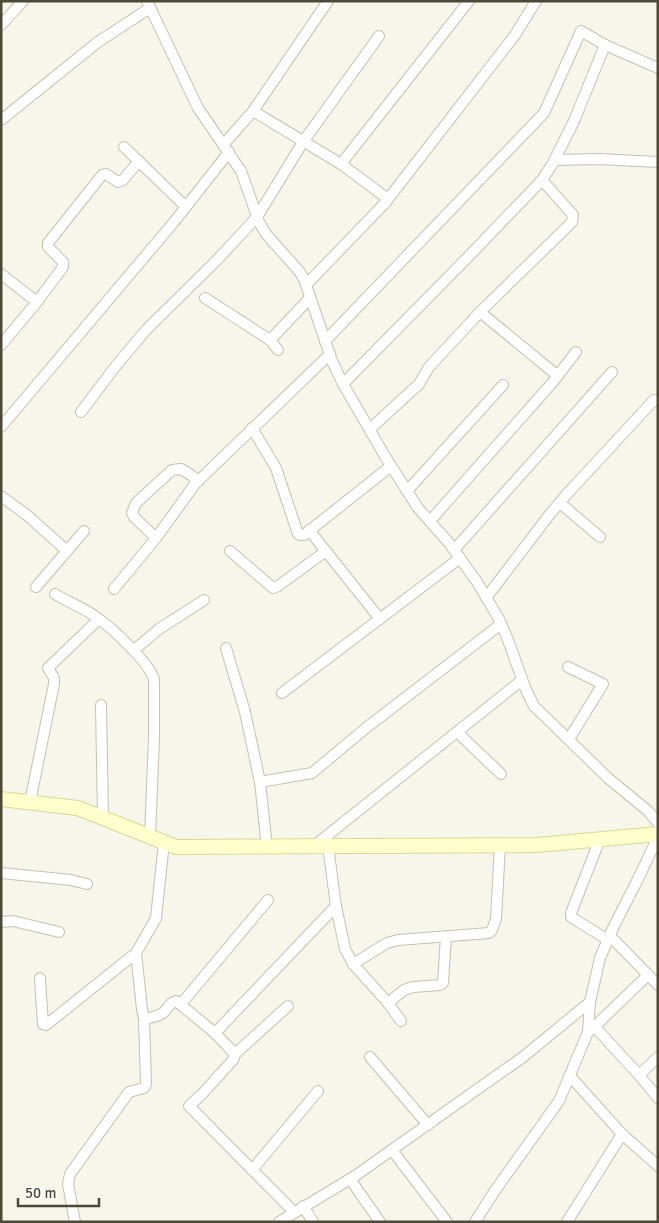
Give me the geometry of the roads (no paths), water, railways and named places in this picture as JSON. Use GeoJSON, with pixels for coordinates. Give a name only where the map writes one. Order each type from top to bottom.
{"type":"FeatureCollection","features":[{"type":"Feature","properties":{"kind":"main road"},"geometry":{"type":"LineString","coordinates":[[1,799],[78,808],[176,847],[500,845],[658,836]]}},
{"type":"Feature","properties":{"kind":"street"},"geometry":{"type":"LineString","coordinates":[[1,24],[23,1]]}},
{"type":"Feature","properties":{"kind":"street"},"geometry":{"type":"LineString","coordinates":[[1,427],[186,207],[328,1]]}},
{"type":"Feature","properties":{"kind":"street"},"geometry":{"type":"LineString","coordinates":[[340,164],[469,1]]}},
{"type":"Feature","properties":{"kind":"street"},"geometry":{"type":"LineString","coordinates":[[306,285],[388,199],[514,35],[536,1]]}},
{"type":"Feature","properties":{"kind":"street"},"geometry":{"type":"LineString","coordinates":[[1,120],[98,42],[148,5],[198,108],[241,171],[251,204],[259,222],[266,234],[299,271],[343,384],[418,508],[457,554],[477,582],[501,624],[534,706],[608,778],[648,811],[658,823]]}},
{"type":"Feature","properties":{"kind":"street"},"geometry":{"type":"LineString","coordinates":[[325,341],[544,113],[581,32],[605,45],[658,68]]}},
{"type":"Feature","properties":{"kind":"street"},"geometry":{"type":"LineString","coordinates":[[81,412],[115,366],[146,330],[216,261],[257,217],[303,142],[379,36]]}},
{"type":"Feature","properties":{"kind":"street"},"geometry":{"type":"LineString","coordinates":[[343,384],[542,180],[555,160],[574,121],[605,45]]}},
{"type":"Feature","properties":{"kind":"street"},"geometry":{"type":"LineString","coordinates":[[253,111],[340,164],[388,199]]}},
{"type":"Feature","properties":{"kind":"street"},"geometry":{"type":"LineString","coordinates":[[124,147],[186,207]]}},
{"type":"Feature","properties":{"kind":"street"},"geometry":{"type":"LineString","coordinates":[[555,160],[599,159],[658,162]]}},
{"type":"Feature","properties":{"kind":"street"},"geometry":{"type":"LineString","coordinates":[[1,344],[37,302],[63,267],[63,262],[48,247],[48,243],[102,175],[106,174],[118,182],[123,180],[139,161]]}},
{"type":"Feature","properties":{"kind":"street"},"geometry":{"type":"LineString","coordinates":[[370,430],[419,384],[429,368],[480,312],[572,222],[573,215],[542,180]]}},
{"type":"Feature","properties":{"kind":"street"},"geometry":{"type":"LineString","coordinates":[[1,274],[37,302]]}},
{"type":"Feature","properties":{"kind":"street"},"geometry":{"type":"LineString","coordinates":[[205,298],[270,340],[278,350]]}},
{"type":"Feature","properties":{"kind":"street"},"geometry":{"type":"LineString","coordinates":[[270,340],[310,298]]}},
{"type":"Feature","properties":{"kind":"street"},"geometry":{"type":"LineString","coordinates":[[480,312],[558,376]]}},
{"type":"Feature","properties":{"kind":"street"},"geometry":{"type":"LineString","coordinates":[[430,521],[558,376],[576,352]]}},
{"type":"Feature","properties":{"kind":"street"},"geometry":{"type":"LineString","coordinates":[[114,589],[156,538],[198,482],[330,354]]}},
{"type":"Feature","properties":{"kind":"street"},"geometry":{"type":"LineString","coordinates":[[282,693],[380,619],[457,554],[612,372]]}},
{"type":"Feature","properties":{"kind":"street"},"geometry":{"type":"LineString","coordinates":[[407,491],[503,385]]}},
{"type":"Feature","properties":{"kind":"street"},"geometry":{"type":"LineString","coordinates":[[486,598],[560,503],[654,400]]}},
{"type":"Feature","properties":{"kind":"street"},"geometry":{"type":"LineString","coordinates":[[252,428],[276,468],[300,536],[304,535],[391,466]]}},
{"type":"Feature","properties":{"kind":"street"},"geometry":{"type":"LineString","coordinates":[[156,538],[134,517],[132,513],[136,503],[172,470],[181,469],[191,474],[198,482]]}},
{"type":"Feature","properties":{"kind":"street"},"geometry":{"type":"LineString","coordinates":[[1,496],[28,516],[67,551]]}},
{"type":"Feature","properties":{"kind":"street"},"geometry":{"type":"LineString","coordinates":[[560,503],[600,537]]}},
{"type":"Feature","properties":{"kind":"street"},"geometry":{"type":"LineString","coordinates":[[309,530],[380,619]]}},
{"type":"Feature","properties":{"kind":"street"},"geometry":{"type":"LineString","coordinates":[[36,587],[84,531]]}},
{"type":"Feature","properties":{"kind":"street"},"geometry":{"type":"LineString","coordinates":[[230,551],[273,588],[326,551]]}},
{"type":"Feature","properties":{"kind":"street"},"geometry":{"type":"LineString","coordinates":[[55,594],[99,619],[134,650],[153,674],[154,738],[150,836]]}},
{"type":"Feature","properties":{"kind":"street"},"geometry":{"type":"LineString","coordinates":[[134,650],[160,629],[204,600]]}},
{"type":"Feature","properties":{"kind":"street"},"geometry":{"type":"LineString","coordinates":[[30,802],[54,684],[54,678],[48,668],[99,619]]}},
{"type":"Feature","properties":{"kind":"street"},"geometry":{"type":"LineString","coordinates":[[260,782],[312,772],[501,624]]}},
{"type":"Feature","properties":{"kind":"street"},"geometry":{"type":"LineString","coordinates":[[226,648],[245,712],[260,782],[267,846]]}},
{"type":"Feature","properties":{"kind":"street"},"geometry":{"type":"LineString","coordinates":[[568,667],[603,684],[569,739]]}},
{"type":"Feature","properties":{"kind":"street"},"geometry":{"type":"LineString","coordinates":[[401,1021],[388,1003],[353,964],[345,949],[321,846],[522,680]]}},
{"type":"Feature","properties":{"kind":"street"},"geometry":{"type":"LineString","coordinates":[[101,705],[103,818]]}},
{"type":"Feature","properties":{"kind":"street"},"geometry":{"type":"LineString","coordinates":[[458,732],[501,774]]}},
{"type":"Feature","properties":{"kind":"street"},"geometry":{"type":"LineString","coordinates":[[658,836],[600,958],[590,1002],[591,1029],[639,1074],[658,1098]]}},
{"type":"Feature","properties":{"kind":"street"},"geometry":{"type":"LineString","coordinates":[[600,839],[571,917],[609,938],[658,985]]}},
{"type":"Feature","properties":{"kind":"street"},"geometry":{"type":"LineString","coordinates":[[40,978],[43,1024],[46,1025],[136,953],[156,918],[164,842]]}},
{"type":"Feature","properties":{"kind":"street"},"geometry":{"type":"LineString","coordinates":[[353,964],[387,943],[398,940],[489,933],[496,919],[500,845]]}},
{"type":"Feature","properties":{"kind":"street"},"geometry":{"type":"LineString","coordinates":[[1,873],[71,880],[87,884]]}},
{"type":"Feature","properties":{"kind":"street"},"geometry":{"type":"LineString","coordinates":[[180,1004],[268,900]]}},
{"type":"Feature","properties":{"kind":"street"},"geometry":{"type":"LineString","coordinates":[[215,1033],[336,906]]}},
{"type":"Feature","properties":{"kind":"street"},"geometry":{"type":"LineString","coordinates":[[1,922],[13,921],[59,932]]}},
{"type":"Feature","properties":{"kind":"street"},"geometry":{"type":"LineString","coordinates":[[388,1003],[404,990],[443,983],[446,936]]}},
{"type":"Feature","properties":{"kind":"street"},"geometry":{"type":"LineString","coordinates":[[75,1222],[68,1184],[70,1174],[129,1092],[144,1088],[146,1084],[144,1019],[136,953]]}},
{"type":"Feature","properties":{"kind":"street"},"geometry":{"type":"LineString","coordinates":[[475,1222],[494,1192],[559,1101],[591,1029],[648,975]]}},
{"type":"Feature","properties":{"kind":"street"},"geometry":{"type":"LineString","coordinates":[[144,1019],[163,1014],[170,1002],[176,1000],[215,1033],[234,1054]]}},
{"type":"Feature","properties":{"kind":"street"},"geometry":{"type":"LineString","coordinates":[[279,1222],[350,1179],[523,1058],[590,1002]]}},
{"type":"Feature","properties":{"kind":"street"},"geometry":{"type":"LineString","coordinates":[[288,1006],[234,1054],[233,1060],[189,1106],[294,1212]]}},
{"type":"Feature","properties":{"kind":"street"},"geometry":{"type":"LineString","coordinates":[[370,1057],[428,1125]]}},
{"type":"Feature","properties":{"kind":"street"},"geometry":{"type":"LineString","coordinates":[[639,1074],[658,1057]]}},
{"type":"Feature","properties":{"kind":"street"},"geometry":{"type":"LineString","coordinates":[[570,1076],[622,1134],[658,1166]]}},
{"type":"Feature","properties":{"kind":"street"},"geometry":{"type":"LineString","coordinates":[[252,1170],[318,1091]]}},
{"type":"Feature","properties":{"kind":"street"},"geometry":{"type":"LineString","coordinates":[[567,1222],[622,1134]]}},
{"type":"Feature","properties":{"kind":"street"},"geometry":{"type":"LineString","coordinates":[[392,1150],[447,1222]]}},
{"type":"Feature","properties":{"kind":"street"},"geometry":{"type":"LineString","coordinates":[[350,1179],[380,1222]]}},
{"type":"Feature","properties":{"kind":"street"},"geometry":{"type":"LineString","coordinates":[[303,1206],[313,1222]]}}]}
